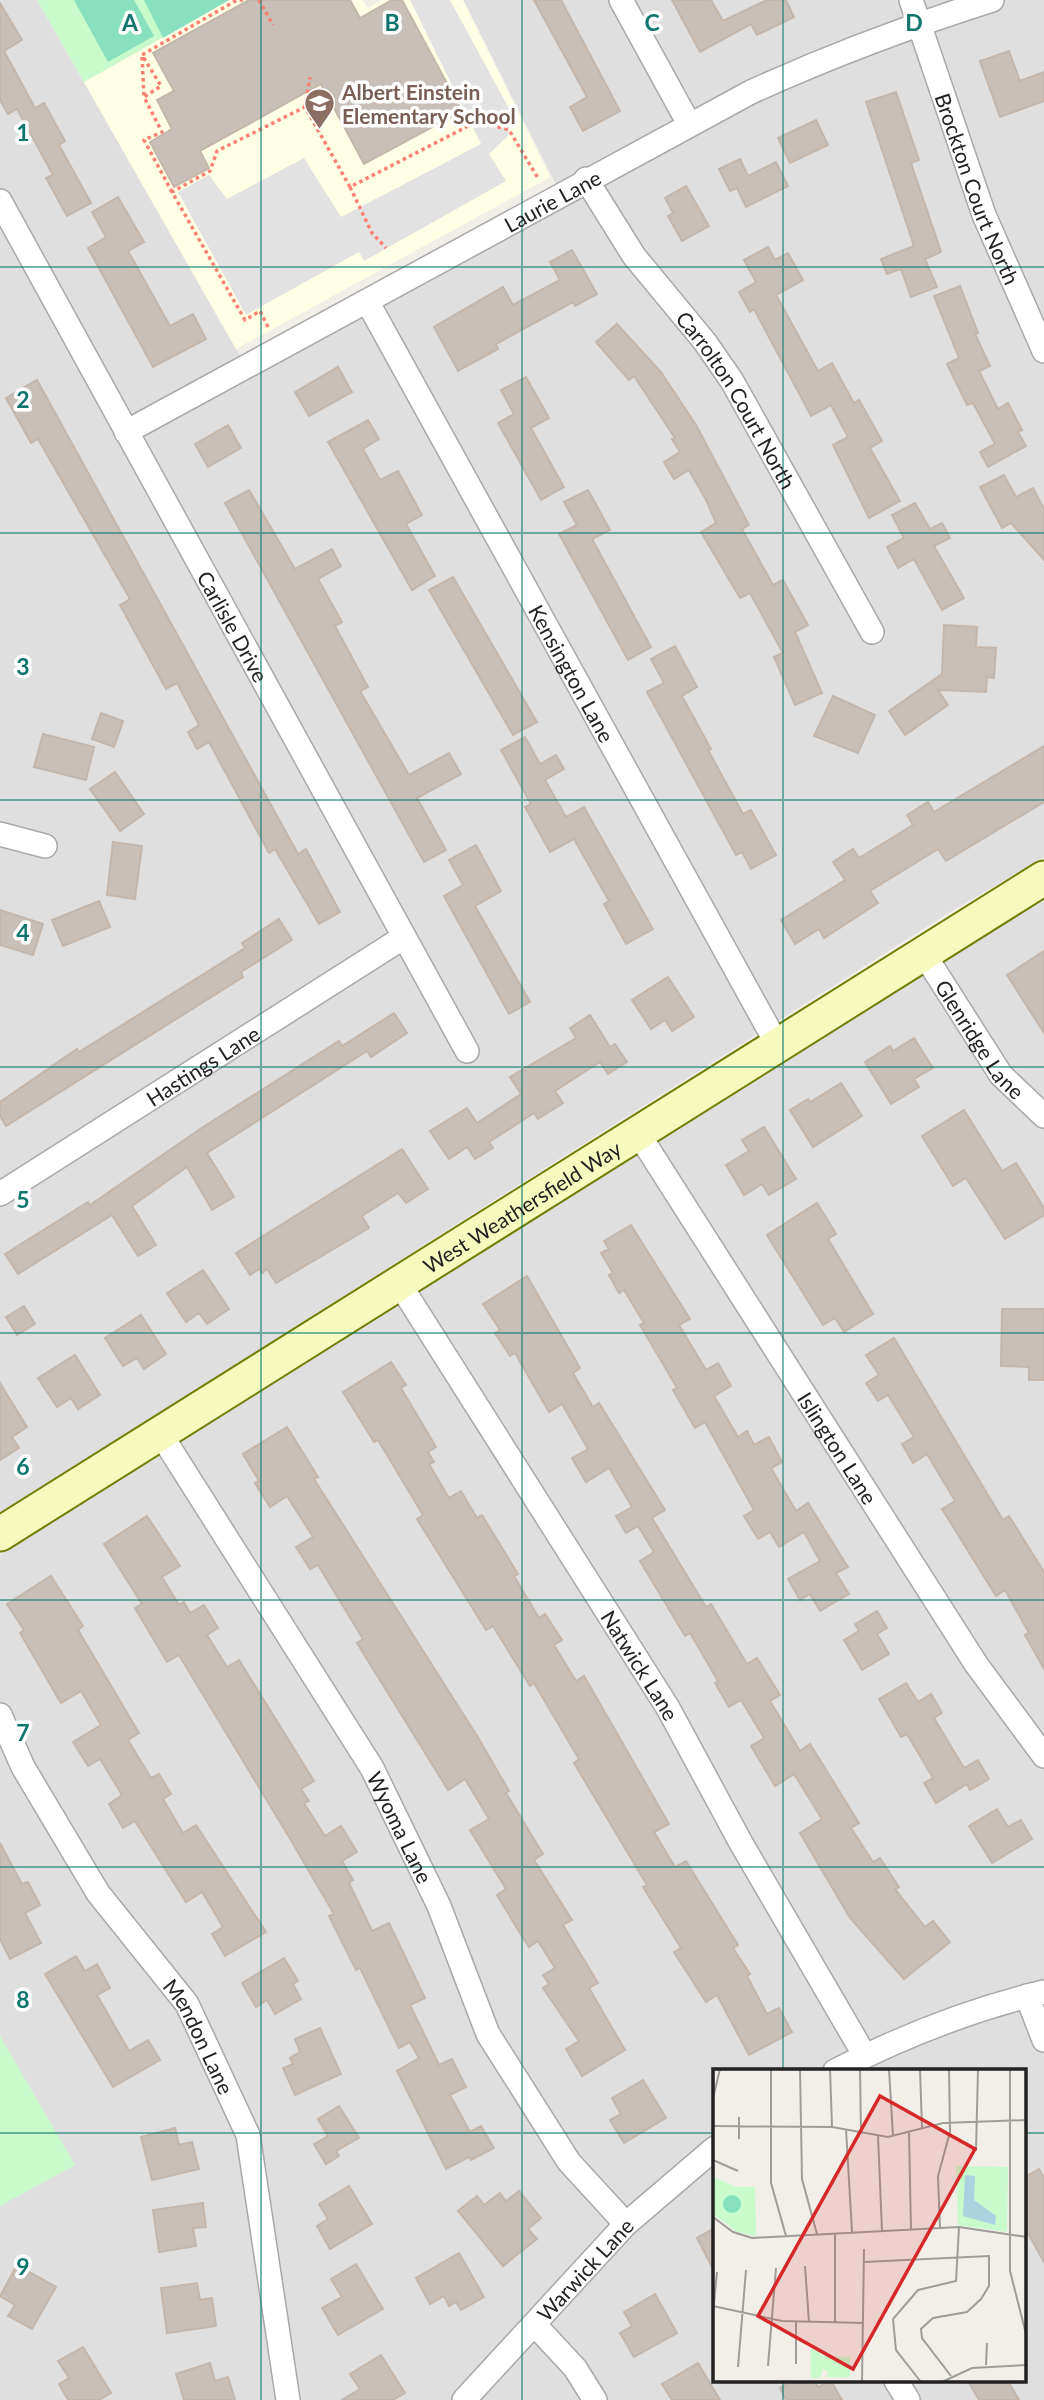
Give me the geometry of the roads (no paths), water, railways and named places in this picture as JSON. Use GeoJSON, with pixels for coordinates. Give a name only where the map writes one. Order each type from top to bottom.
{"type":"FeatureCollection","features":[{"type":"Feature","properties":{"kind":"street"},"geometry":{"type":"LineString","coordinates":[[621,0],[689,124]]}},
{"type":"Feature","properties":{"kind":"street","name":"Brockton Court North"},"geometry":{"type":"LineString","coordinates":[[911,0],[984,215],[1044,351]]}},
{"type":"Feature","properties":{"kind":"street","name":"Laurie Lane"},"geometry":{"type":"LineString","coordinates":[[127,432],[689,124],[816,62],[919,23],[992,0]]}},
{"type":"Feature","properties":{"kind":"street","name":"Carrolton Court North"},"geometry":{"type":"LineString","coordinates":[[586,179],[634,256],[705,342],[732,381],[872,632]]}},
{"type":"Feature","properties":{"kind":"street","name":"Carlisle Drive"},"geometry":{"type":"LineString","coordinates":[[0,201],[467,1051]]}},
{"type":"Feature","properties":{"kind":"street","name":"Kensington Lane"},"geometry":{"type":"LineString","coordinates":[[367,301],[778,1045]]}},
{"type":"Feature","properties":{"kind":"street"},"geometry":{"type":"LineString","coordinates":[[0,834],[45,846]]}},
{"type":"Feature","properties":{"kind":"street","name":"West Weathersfield Way"},"geometry":{"type":"LineString","coordinates":[[0,1534],[1044,878]]}},
{"type":"Feature","properties":{"kind":"street","name":"Hastings Lane"},"geometry":{"type":"LineString","coordinates":[[0,1194],[404,937]]}},
{"type":"Feature","properties":{"kind":"street","name":"Glenridge Lane"},"geometry":{"type":"LineString","coordinates":[[924,954],[1001,1075],[1044,1116]]}},
{"type":"Feature","properties":{"kind":"street","name":"Islington Lane"},"geometry":{"type":"LineString","coordinates":[[638,1133],[976,1664],[1044,1756]]}},
{"type":"Feature","properties":{"kind":"street","name":"Natwick Lane"},"geometry":{"type":"LineString","coordinates":[[399,1283],[668,1708],[741,1843],[865,2056]]}},
{"type":"Feature","properties":{"kind":"street","name":"Wyoma Lane"},"geometry":{"type":"LineString","coordinates":[[160,1433],[372,1768],[439,1906],[488,2034],[569,2162],[626,2224]]}},
{"type":"Feature","properties":{"kind":"street","name":"Mendon Lane"},"geometry":{"type":"LineString","coordinates":[[0,1715],[23,1767],[98,1893],[187,2004],[248,2135],[288,2400]]}},
{"type":"Feature","properties":{"kind":"street"},"geometry":{"type":"LineString","coordinates":[[839,2069],[960,2018],[1036,1994],[1044,2040]]}},
{"type":"Feature","properties":{"kind":"street","name":"Warwick Lane"},"geometry":{"type":"LineString","coordinates":[[464,2400],[626,2224],[713,2150]]}},
{"type":"Feature","properties":{"kind":"street"},"geometry":{"type":"LineString","coordinates":[[535,2325],[575,2368],[595,2400]]}},
{"type":"Feature","properties":{"kind":"street"},"geometry":{"type":"LineString","coordinates":[[896,2382],[908,2400]]}},
{"type":"Feature","properties":{"kind":"place","name":"Albert Einstein Elementary School"},"geometry":{"type":"Point","coordinates":[319,130]}}]}
